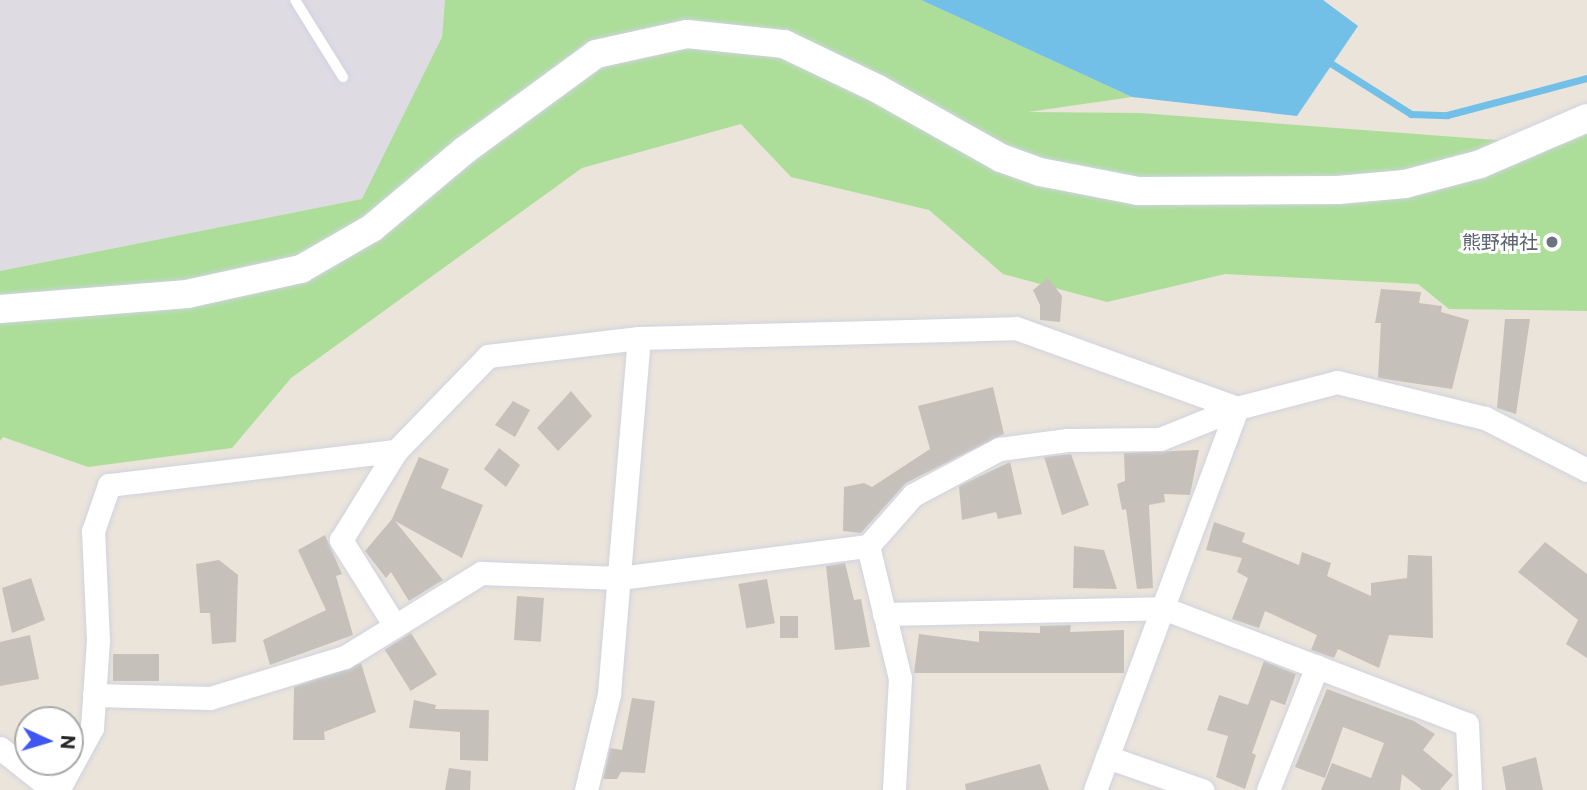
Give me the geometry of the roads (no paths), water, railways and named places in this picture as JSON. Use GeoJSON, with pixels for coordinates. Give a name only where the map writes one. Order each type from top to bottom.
{"type":"FeatureCollection","features":[{"type":"Feature","properties":{"kind":"street"},"geometry":{"type":"LineString","coordinates":[[0,309],[187,294],[301,269],[372,228],[465,150],[596,54],[687,34],[785,44],[878,89],[958,138],[1001,158],[1040,172],[1138,191],[1338,190],[1405,184],[1480,164],[1587,118]]}},
{"type":"Feature","properties":{"kind":"street"},"geometry":{"type":"LineString","coordinates":[[395,626],[341,540],[396,451],[488,356],[639,338],[1016,328],[1237,408]]}},
{"type":"Feature","properties":{"kind":"street"},"geometry":{"type":"LineString","coordinates":[[586,790],[609,694],[639,338]]}},
{"type":"Feature","properties":{"kind":"street"},"geometry":{"type":"LineString","coordinates":[[94,695],[211,698],[345,657],[481,573],[620,578],[868,546],[913,495],[999,449],[1067,440],[1160,439],[1237,408],[1337,382],[1485,418],[1587,470]]}},
{"type":"Feature","properties":{"kind":"street"},"geometry":{"type":"LineString","coordinates":[[1095,790],[1237,408]]}},
{"type":"Feature","properties":{"kind":"street"},"geometry":{"type":"LineString","coordinates":[[58,790],[92,728],[98,640],[93,531],[109,485],[396,451]]}},
{"type":"Feature","properties":{"kind":"street"},"geometry":{"type":"LineString","coordinates":[[868,546],[900,678],[894,790]]}},
{"type":"Feature","properties":{"kind":"street"},"geometry":{"type":"LineString","coordinates":[[884,614],[1163,608],[1467,724],[1470,790]]}},
{"type":"Feature","properties":{"kind":"street"},"geometry":{"type":"LineString","coordinates":[[1268,790],[1317,666]]}},
{"type":"Feature","properties":{"kind":"street"},"geometry":{"type":"LineString","coordinates":[[0,748],[53,790]]}},
{"type":"Feature","properties":{"kind":"street"},"geometry":{"type":"LineString","coordinates":[[1107,757],[1202,790]]}},
{"type":"Feature","properties":{"kind":"lane"},"geometry":{"type":"LineString","coordinates":[[295,0],[343,77]]}},
{"type":"Feature","properties":{"kind":"water"},"geometry":{"type":"Polygon","coordinates":[[[921,0],[1323,0],[1358,26],[1297,116],[1132,97],[921,0]]]}},
{"type":"Feature","properties":{"kind":"waterway"},"geometry":{"type":"LineString","coordinates":[[1324,59],[1411,114],[1447,115],[1587,78]]}},
{"type":"Feature","properties":{"kind":"place","name":"熊野神社"},"geometry":{"type":"Point","coordinates":[1552,242]}}]}
